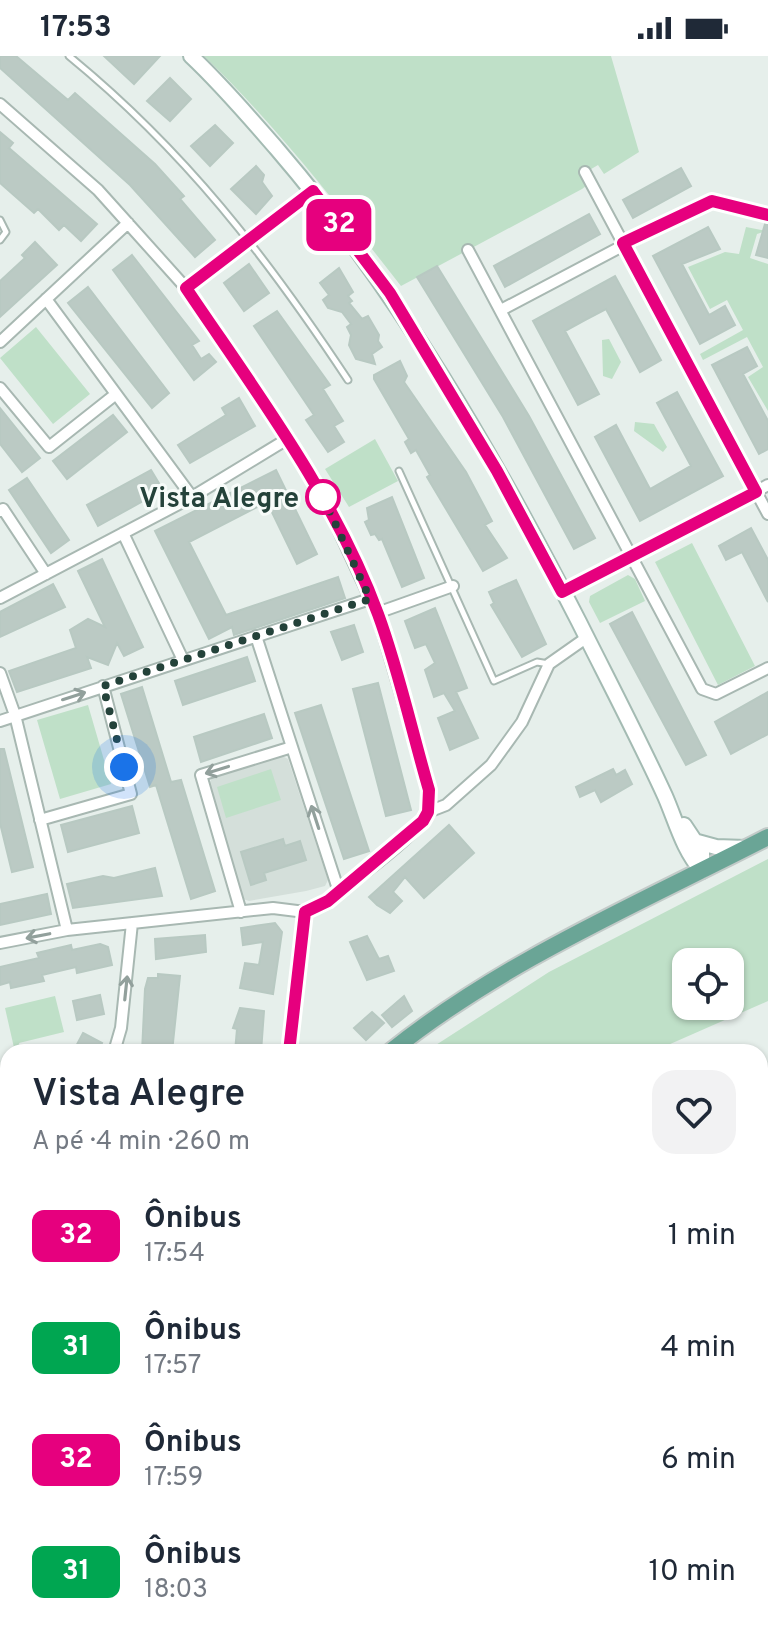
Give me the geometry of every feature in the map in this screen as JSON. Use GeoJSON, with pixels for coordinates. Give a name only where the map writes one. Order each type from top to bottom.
{"type":"FeatureCollection","features":[{"type":"Feature","properties":{"kind":"main road"},"geometry":{"type":"LineString","coordinates":[[401,1044],[501,974],[768,837]]}},
{"type":"Feature","properties":{"kind":"street"},"geometry":{"type":"LineString","coordinates":[[191,56],[218,81],[313,191],[390,293],[497,471],[665,796],[690,842],[702,852],[702,871]]}},
{"type":"Feature","properties":{"kind":"street"},"geometry":{"type":"LineString","coordinates":[[0,104],[98,190],[186,288],[289,438],[323,497],[377,613],[429,790],[428,812]]}},
{"type":"Feature","properties":{"kind":"street"},"geometry":{"type":"LineString","coordinates":[[585,172],[768,514]]}},
{"type":"Feature","properties":{"kind":"street"},"geometry":{"type":"LineString","coordinates":[[186,288],[313,191]]}},
{"type":"Feature","properties":{"kind":"street"},"geometry":{"type":"LineString","coordinates":[[501,310],[623,243],[712,201],[768,215]]}},
{"type":"Feature","properties":{"kind":"street"},"geometry":{"type":"LineString","coordinates":[[2,335],[128,223]]}},
{"type":"Feature","properties":{"kind":"street"},"geometry":{"type":"LineString","coordinates":[[468,250],[706,692],[716,694],[768,668]]}},
{"type":"Feature","properties":{"kind":"street"},"geometry":{"type":"LineString","coordinates":[[46,299],[192,497]]}},
{"type":"Feature","properties":{"kind":"street"},"geometry":{"type":"LineString","coordinates":[[0,388],[49,447],[116,394]]}},
{"type":"Feature","properties":{"kind":"street"},"geometry":{"type":"LineString","coordinates":[[0,598],[192,497],[289,438]]}},
{"type":"Feature","properties":{"kind":"street"},"geometry":{"type":"LineString","coordinates":[[562,592],[768,485]]}},
{"type":"Feature","properties":{"kind":"street"},"geometry":{"type":"LineString","coordinates":[[0,511],[3,509],[46,574]]}},
{"type":"Feature","properties":{"kind":"street"},"geometry":{"type":"LineString","coordinates":[[123,533],[183,660]]}},
{"type":"Feature","properties":{"kind":"street"},"geometry":{"type":"LineString","coordinates":[[377,613],[453,586]]}},
{"type":"Feature","properties":{"kind":"street"},"geometry":{"type":"LineString","coordinates":[[0,721],[370,599]]}},
{"type":"Feature","properties":{"kind":"street"},"geometry":{"type":"LineString","coordinates":[[256,636],[339,892]]}},
{"type":"Feature","properties":{"kind":"street"},"geometry":{"type":"LineString","coordinates":[[0,943],[67,930],[281,907],[305,912],[339,892],[413,830],[428,812],[446,805],[491,765],[522,722],[549,664],[586,638]]}},
{"type":"Feature","properties":{"kind":"street"},"geometry":{"type":"LineString","coordinates":[[0,673],[15,715],[67,930]]}},
{"type":"Feature","properties":{"kind":"street"},"geometry":{"type":"LineString","coordinates":[[40,820],[131,794],[103,686]]}},
{"type":"Feature","properties":{"kind":"street"},"geometry":{"type":"LineString","coordinates":[[241,912],[201,775],[292,747]]}},
{"type":"Feature","properties":{"kind":"street"},"geometry":{"type":"LineString","coordinates":[[690,842],[747,848]]}},
{"type":"Feature","properties":{"kind":"street"},"geometry":{"type":"LineString","coordinates":[[669,888],[683,864],[690,842]]}},
{"type":"Feature","properties":{"kind":"street"},"geometry":{"type":"LineString","coordinates":[[290,1044],[305,912]]}},
{"type":"Feature","properties":{"kind":"street"},"geometry":{"type":"LineString","coordinates":[[116,1044],[121,1028],[132,923]]}},
{"type":"Feature","properties":{"kind":"lane"},"geometry":{"type":"LineString","coordinates":[[69,56],[168,143],[282,280],[348,380]]}},
{"type":"Feature","properties":{"kind":"lane"},"geometry":{"type":"LineString","coordinates":[[0,220],[6,232],[0,240]]}},
{"type":"Feature","properties":{"kind":"lane"},"geometry":{"type":"LineString","coordinates":[[399,471],[494,681],[537,662],[549,664]]}},
{"type":"Feature","properties":{"kind":"shaded area"},"geometry":{"type":"Polygon","coordinates":[[[282,756],[288,759],[328,880],[325,886],[249,901],[243,899],[209,784],[212,778],[282,756]]]}},
{"type":"Feature","properties":{"kind":"green space"},"geometry":{"type":"Polygon","coordinates":[[[204,56],[611,56],[639,152],[604,174],[598,165],[581,175],[586,186],[582,189],[401,286],[282,139],[204,56]]]}},
{"type":"Feature","properties":{"kind":"green space"},"geometry":{"type":"Polygon","coordinates":[[[746,227],[766,231],[757,234],[750,258],[768,264],[768,411],[748,377],[763,367],[747,337],[703,360],[700,354],[743,330],[727,300],[710,309],[688,267],[725,252],[739,254],[746,227]]]}},
{"type":"Feature","properties":{"kind":"green space"},"geometry":{"type":"Polygon","coordinates":[[[36,327],[90,394],[53,424],[0,358],[36,327]]]}},
{"type":"Feature","properties":{"kind":"green space"},"geometry":{"type":"Polygon","coordinates":[[[609,339],[621,362],[612,379],[603,376],[602,340],[609,339]]]}},
{"type":"Feature","properties":{"kind":"green space"},"geometry":{"type":"Polygon","coordinates":[[[635,422],[654,424],[667,447],[663,452],[634,431],[635,422]]]}},
{"type":"Feature","properties":{"kind":"green space"},"geometry":{"type":"Polygon","coordinates":[[[375,439],[398,481],[349,507],[325,469],[375,439]]]}},
{"type":"Feature","properties":{"kind":"green space"},"geometry":{"type":"Polygon","coordinates":[[[692,543],[755,666],[718,685],[655,562],[692,543]]]}},
{"type":"Feature","properties":{"kind":"green space"},"geometry":{"type":"Polygon","coordinates":[[[628,575],[635,579],[645,601],[600,623],[589,602],[590,596],[628,575]]]}},
{"type":"Feature","properties":{"kind":"green space"},"geometry":{"type":"Polygon","coordinates":[[[88,705],[111,784],[60,799],[37,720],[88,705]]]}},
{"type":"Feature","properties":{"kind":"green space"},"geometry":{"type":"Polygon","coordinates":[[[271,769],[281,800],[226,818],[217,787],[271,769]]]}},
{"type":"Feature","properties":{"kind":"green space"},"geometry":{"type":"Polygon","coordinates":[[[768,859],[768,1001],[744,1012],[744,948],[672,948],[672,1020],[725,1020],[670,1044],[437,1044],[549,972],[768,859]]]}},
{"type":"Feature","properties":{"kind":"green space"},"geometry":{"type":"Polygon","coordinates":[[[55,996],[64,1032],[13,1044],[5,1008],[55,996]]]}},
{"type":"Feature","properties":{"kind":"building"},"geometry":{"type":"Polygon","coordinates":[[[0,56],[16,56],[68,100],[75,93],[155,164],[184,196],[180,199],[215,240],[195,257],[130,185],[0,68],[0,56]]]}},
{"type":"Feature","properties":{"kind":"building"},"geometry":{"type":"Polygon","coordinates":[[[104,56],[160,56],[134,84],[104,56]]]}},
{"type":"Feature","properties":{"kind":"building"},"geometry":{"type":"Polygon","coordinates":[[[170,78],[191,99],[170,121],[147,101],[170,78]]]}},
{"type":"Feature","properties":{"kind":"building"},"geometry":{"type":"Polygon","coordinates":[[[215,125],[233,143],[210,166],[191,146],[215,125]]]}},
{"type":"Feature","properties":{"kind":"building"},"geometry":{"type":"Polygon","coordinates":[[[0,132],[13,143],[9,148],[97,224],[81,241],[64,225],[59,230],[38,209],[34,213],[0,183],[0,132]]]}},
{"type":"Feature","properties":{"kind":"building"},"geometry":{"type":"Polygon","coordinates":[[[256,166],[264,175],[262,182],[272,196],[256,214],[231,189],[256,166]]]}},
{"type":"Feature","properties":{"kind":"building"},"geometry":{"type":"Polygon","coordinates":[[[681,168],[691,186],[633,218],[623,200],[681,168]]]}},
{"type":"Feature","properties":{"kind":"building"},"geometry":{"type":"Polygon","coordinates":[[[589,214],[600,234],[505,287],[494,266],[589,214]]]}},
{"type":"Feature","properties":{"kind":"building"},"geometry":{"type":"Polygon","coordinates":[[[765,224],[768,224],[768,258],[756,255],[765,224]]]}},
{"type":"Feature","properties":{"kind":"building"},"geometry":{"type":"Polygon","coordinates":[[[708,227],[720,249],[682,264],[709,315],[725,306],[735,325],[700,344],[653,256],[708,227]]]}},
{"type":"Feature","properties":{"kind":"building"},"geometry":{"type":"Polygon","coordinates":[[[35,242],[57,265],[0,317],[0,281],[25,258],[22,255],[35,242]]]}},
{"type":"Feature","properties":{"kind":"building"},"geometry":{"type":"Polygon","coordinates":[[[132,255],[199,341],[192,345],[201,359],[209,354],[216,362],[194,380],[113,270],[132,255]]]}},
{"type":"Feature","properties":{"kind":"building"},"geometry":{"type":"Polygon","coordinates":[[[249,264],[269,293],[244,311],[224,283],[249,264]]]}},
{"type":"Feature","properties":{"kind":"building"},"geometry":{"type":"Polygon","coordinates":[[[437,266],[529,416],[595,538],[574,549],[503,417],[417,277],[437,266]]]}},
{"type":"Feature","properties":{"kind":"building"},"geometry":{"type":"Polygon","coordinates":[[[339,268],[353,292],[348,296],[352,301],[349,303],[362,319],[368,316],[379,335],[378,341],[382,347],[372,354],[375,364],[356,359],[349,345],[351,335],[347,327],[351,324],[342,312],[328,308],[323,300],[329,295],[320,283],[339,268]]]}},
{"type":"Feature","properties":{"kind":"building"},"geometry":{"type":"Polygon","coordinates":[[[615,276],[661,360],[640,372],[606,309],[585,320],[565,331],[599,394],[578,405],[533,321],[615,276]]]}},
{"type":"Feature","properties":{"kind":"building"},"geometry":{"type":"Polygon","coordinates":[[[88,287],[169,393],[152,408],[68,303],[88,287]]]}},
{"type":"Feature","properties":{"kind":"building"},"geometry":{"type":"Polygon","coordinates":[[[277,311],[330,385],[323,389],[343,421],[334,426],[344,442],[328,452],[306,420],[314,415],[254,326],[277,311]]]}},
{"type":"Feature","properties":{"kind":"building"},"geometry":{"type":"Polygon","coordinates":[[[747,347],[757,366],[743,374],[768,421],[768,449],[759,454],[712,365],[747,347]]]}},
{"type":"Feature","properties":{"kind":"building"},"geometry":{"type":"Polygon","coordinates":[[[400,361],[407,376],[404,382],[466,472],[492,521],[485,525],[507,558],[483,571],[427,477],[430,475],[416,450],[411,453],[405,442],[409,439],[374,379],[374,375],[400,361]]]}},
{"type":"Feature","properties":{"kind":"building"},"geometry":{"type":"Polygon","coordinates":[[[677,392],[723,476],[640,521],[595,437],[616,425],[650,489],[691,466],[657,403],[677,392]]]}},
{"type":"Feature","properties":{"kind":"building"},"geometry":{"type":"Polygon","coordinates":[[[239,398],[255,426],[190,463],[178,445],[226,415],[222,408],[239,398]]]}},
{"type":"Feature","properties":{"kind":"building"},"geometry":{"type":"Polygon","coordinates":[[[0,408],[40,458],[22,472],[0,444],[0,408]]]}},
{"type":"Feature","properties":{"kind":"building"},"geometry":{"type":"Polygon","coordinates":[[[113,415],[127,432],[67,479],[53,461],[113,415]]]}},
{"type":"Feature","properties":{"kind":"building"},"geometry":{"type":"Polygon","coordinates":[[[151,470],[163,490],[98,526],[87,505],[151,470]]]}},
{"type":"Feature","properties":{"kind":"building"},"geometry":{"type":"Polygon","coordinates":[[[276,470],[317,554],[297,564],[267,502],[189,542],[226,615],[338,577],[345,598],[234,635],[232,627],[209,639],[155,531],[276,470]]]}},
{"type":"Feature","properties":{"kind":"building"},"geometry":{"type":"Polygon","coordinates":[[[27,478],[69,540],[51,553],[9,490],[27,478]]]}},
{"type":"Feature","properties":{"kind":"building"},"geometry":{"type":"Polygon","coordinates":[[[392,497],[424,578],[402,587],[382,539],[371,535],[365,522],[369,520],[367,508],[392,497]]]}},
{"type":"Feature","properties":{"kind":"building"},"geometry":{"type":"Polygon","coordinates":[[[751,528],[768,560],[768,602],[742,552],[726,560],[719,546],[751,528]]]}},
{"type":"Feature","properties":{"kind":"building"},"geometry":{"type":"Polygon","coordinates":[[[102,559],[143,647],[124,656],[117,643],[108,665],[87,657],[91,668],[17,692],[9,671],[76,648],[70,630],[88,619],[105,627],[78,571],[102,559]]]}},
{"type":"Feature","properties":{"kind":"building"},"geometry":{"type":"Polygon","coordinates":[[[516,580],[546,644],[522,657],[491,605],[494,603],[489,592],[516,580]]]}},
{"type":"Feature","properties":{"kind":"building"},"geometry":{"type":"Polygon","coordinates":[[[53,584],[65,607],[0,637],[0,612],[53,584]]]}},
{"type":"Feature","properties":{"kind":"building"},"geometry":{"type":"Polygon","coordinates":[[[435,608],[467,688],[456,692],[478,738],[450,750],[438,718],[455,711],[444,693],[434,697],[425,670],[435,663],[426,644],[415,648],[405,621],[435,608]]]}},
{"type":"Feature","properties":{"kind":"building"},"geometry":{"type":"Polygon","coordinates":[[[632,612],[706,755],[686,765],[610,624],[632,612]]]}},
{"type":"Feature","properties":{"kind":"building"},"geometry":{"type":"Polygon","coordinates":[[[354,625],[363,652],[342,660],[331,632],[354,625]]]}},
{"type":"Feature","properties":{"kind":"building"},"geometry":{"type":"Polygon","coordinates":[[[247,657],[255,681],[183,705],[175,681],[247,657]]]}},
{"type":"Feature","properties":{"kind":"building"},"geometry":{"type":"Polygon","coordinates":[[[378,683],[411,810],[386,816],[353,689],[378,683]]]}},
{"type":"Feature","properties":{"kind":"building"},"geometry":{"type":"Polygon","coordinates":[[[142,687],[171,782],[181,780],[215,891],[191,899],[156,785],[150,787],[121,694],[142,687]]]}},
{"type":"Feature","properties":{"kind":"building"},"geometry":{"type":"Polygon","coordinates":[[[768,692],[768,734],[731,754],[715,722],[768,692]]]}},
{"type":"Feature","properties":{"kind":"building"},"geometry":{"type":"Polygon","coordinates":[[[321,705],[369,851],[344,859],[295,713],[321,705]]]}},
{"type":"Feature","properties":{"kind":"building"},"geometry":{"type":"Polygon","coordinates":[[[264,714],[272,738],[201,762],[194,737],[264,714]]]}},
{"type":"Feature","properties":{"kind":"building"},"geometry":{"type":"Polygon","coordinates":[[[0,749],[4,749],[33,867],[12,872],[0,823],[0,749]]]}},
{"type":"Feature","properties":{"kind":"building"},"geometry":{"type":"Polygon","coordinates":[[[613,769],[616,775],[625,770],[632,784],[601,802],[595,790],[580,797],[576,787],[613,769]]]}},
{"type":"Feature","properties":{"kind":"building"},"geometry":{"type":"Polygon","coordinates":[[[132,806],[139,833],[68,852],[61,825],[132,806]]]}},
{"type":"Feature","properties":{"kind":"building"},"geometry":{"type":"Polygon","coordinates":[[[449,825],[474,853],[424,898],[405,877],[393,892],[402,901],[390,913],[369,897],[449,825]]]}},
{"type":"Feature","properties":{"kind":"building"},"geometry":{"type":"Polygon","coordinates":[[[283,839],[285,846],[300,841],[306,860],[264,873],[266,880],[251,885],[241,852],[283,839]]]}},
{"type":"Feature","properties":{"kind":"building"},"geometry":{"type":"Polygon","coordinates":[[[155,868],[162,896],[73,908],[67,884],[103,876],[114,878],[155,868]]]}},
{"type":"Feature","properties":{"kind":"building"},"geometry":{"type":"Polygon","coordinates":[[[47,894],[51,914],[0,925],[0,904],[47,894]]]}},
{"type":"Feature","properties":{"kind":"building"},"geometry":{"type":"Polygon","coordinates":[[[275,923],[282,932],[273,994],[240,988],[245,963],[259,965],[263,942],[243,945],[241,928],[275,923]]]}},
{"type":"Feature","properties":{"kind":"building"},"geometry":{"type":"Polygon","coordinates":[[[205,935],[206,952],[156,959],[155,939],[205,935]]]}},
{"type":"Feature","properties":{"kind":"building"},"geometry":{"type":"Polygon","coordinates":[[[367,936],[379,959],[388,956],[394,971],[367,980],[350,942],[367,936]]]}},
{"type":"Feature","properties":{"kind":"building"},"geometry":{"type":"Polygon","coordinates":[[[100,944],[108,947],[112,965],[77,973],[76,967],[42,975],[44,981],[11,988],[10,982],[0,985],[0,967],[39,958],[37,953],[71,945],[72,950],[100,944]]]}},
{"type":"Feature","properties":{"kind":"building"},"geometry":{"type":"Polygon","coordinates":[[[158,974],[180,976],[173,1044],[142,1044],[145,989],[148,978],[158,978],[158,974]]]}},
{"type":"Feature","properties":{"kind":"building"},"geometry":{"type":"Polygon","coordinates":[[[100,995],[104,1014],[77,1020],[73,1001],[100,995]]]}},
{"type":"Feature","properties":{"kind":"building"},"geometry":{"type":"Polygon","coordinates":[[[404,996],[412,1011],[392,1027],[382,1015],[404,996]]]}},
{"type":"Feature","properties":{"kind":"building"},"geometry":{"type":"Polygon","coordinates":[[[240,1008],[264,1011],[262,1044],[236,1044],[237,1029],[233,1028],[240,1008]]]}},
{"type":"Feature","properties":{"kind":"building"},"geometry":{"type":"Polygon","coordinates":[[[372,1012],[384,1023],[366,1040],[354,1028],[372,1012]]]}},
{"type":"Feature","properties":{"kind":"building"},"geometry":{"type":"Polygon","coordinates":[[[83,1033],[102,1043],[102,1044],[77,1044],[83,1033]]]}},
{"type":"Feature","properties":{"kind":"bus line","name":"32"},"geometry":{"type":"LineString","coordinates":[[290,1044],[305,912],[328,901],[423,821],[428,812],[429,790],[377,613],[323,497],[289,438],[186,288],[313,191],[390,293],[497,471],[562,592],[756,492],[623,243],[695,206],[712,201],[768,215]]}},
{"type":"Feature","properties":{"kind":"place","name":"Vista Alegre"},"geometry":{"type":"Point","coordinates":[323,497]}},
{"type":"Feature","properties":{"kind":"route"},"geometry":{"type":"LineString","coordinates":[[124,767],[103,686],[370,599],[323,497]]}}]}
